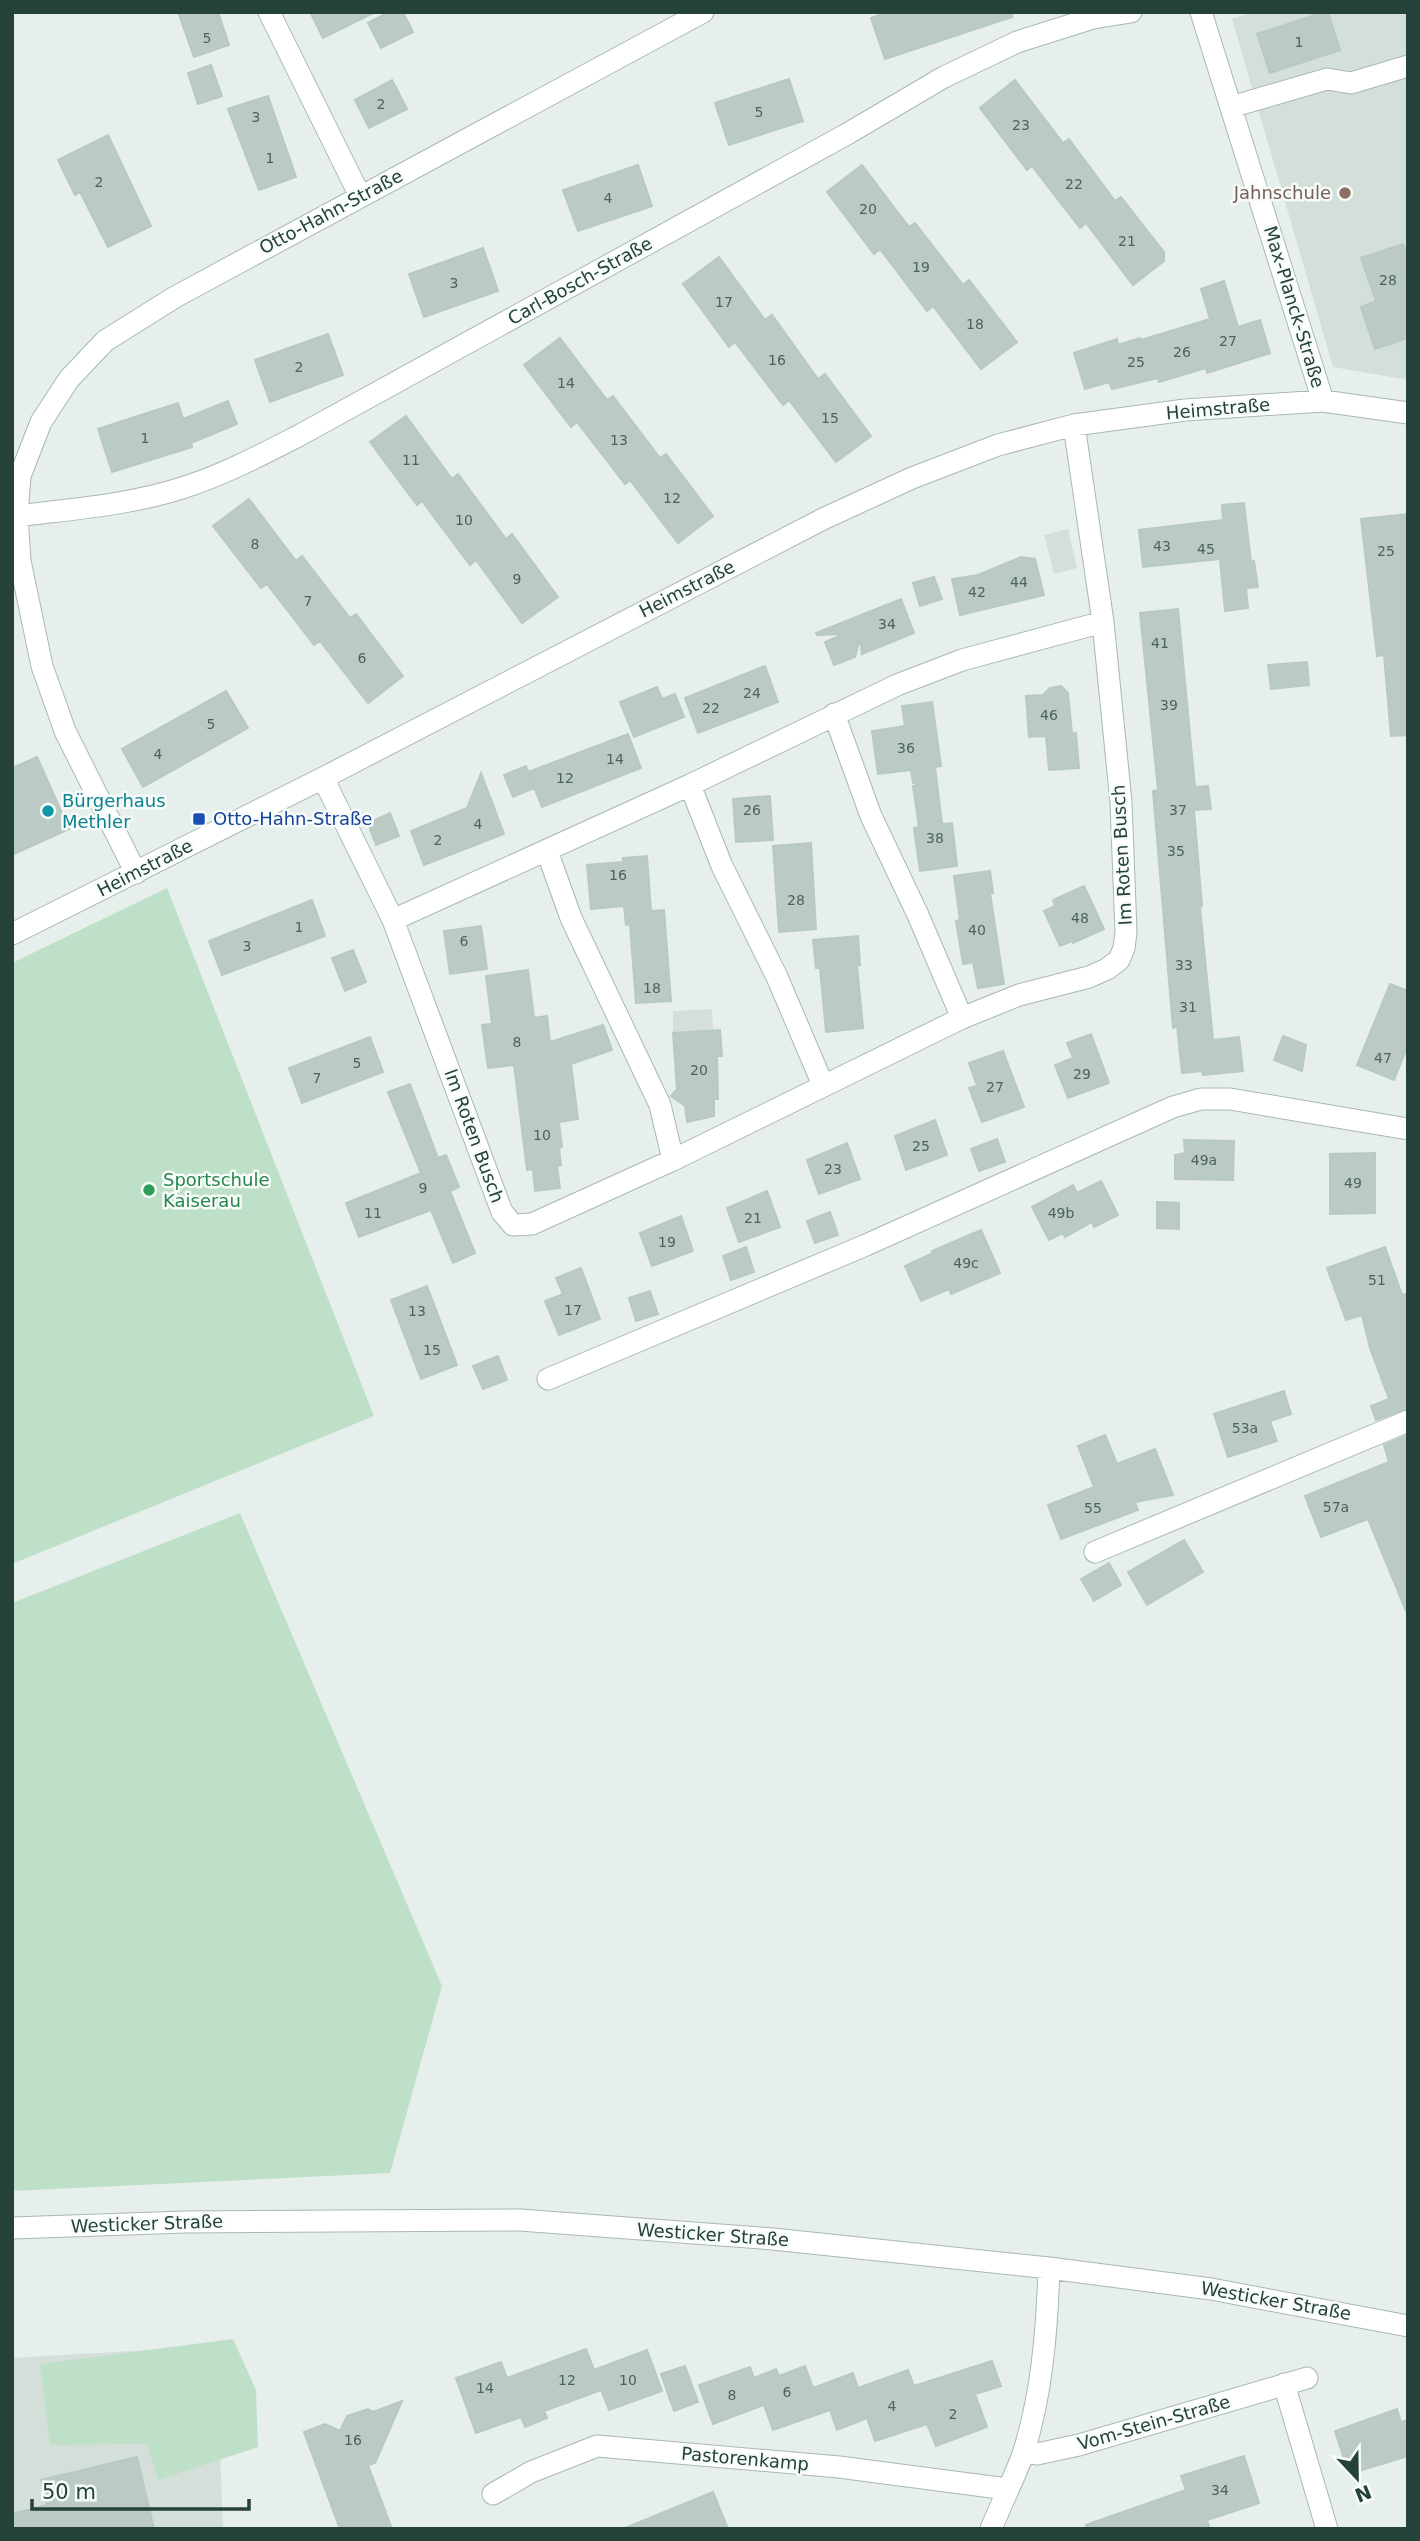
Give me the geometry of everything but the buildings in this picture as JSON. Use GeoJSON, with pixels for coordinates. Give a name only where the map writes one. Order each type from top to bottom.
{"type":"FeatureCollection","features":[{"type":"Feature","properties":{"kind":"street"},"geometry":{"type":"LineString","coordinates":[[269,12],[360,195]]}},
{"type":"Feature","properties":{"kind":"street","name":"Otto-Hahn-Straße"},"geometry":{"type":"LineString","coordinates":[[136,873],[65,731],[42,666],[20,561],[16,476],[41,422],[69,379],[105,341],[175,297],[667,21],[703,12]]}},
{"type":"Feature","properties":{"kind":"street","name":"Carl-Bosch-Straße"},"geometry":{"type":"LineString","coordinates":[[18,516],[102,506],[181,489],[242,465],[847,134],[944,77],[1017,41],[1093,18],[1131,12]]}},
{"type":"Feature","properties":{"kind":"street","name":"Max-Planck-Straße"},"geometry":{"type":"LineString","coordinates":[[1201,12],[1323,401]]}},
{"type":"Feature","properties":{"kind":"street"},"geometry":{"type":"LineString","coordinates":[[1231,107],[1326,79],[1351,83],[1408,66]]}},
{"type":"Feature","properties":{"kind":"street","name":"Heimstraße"},"geometry":{"type":"LineString","coordinates":[[12,934],[323,778],[823,519],[912,478],[998,445],[1074,425],[1185,410],[1323,401],[1408,413]]}},
{"type":"Feature","properties":{"kind":"street","name":"Im Roten Busch"},"geometry":{"type":"LineString","coordinates":[[323,778],[393,920],[502,1212],[513,1226],[532,1224],[673,1160],[962,1018],[1019,995],[1089,977],[1107,969],[1119,960],[1125,948],[1121,802],[1103,622],[1074,425]]}},
{"type":"Feature","properties":{"kind":"street"},"geometry":{"type":"LineString","coordinates":[[393,920],[690,785],[897,685],[962,660],[1103,622]]}},
{"type":"Feature","properties":{"kind":"street"},"geometry":{"type":"LineString","coordinates":[[834,714],[870,816],[918,915],[962,1018]]}},
{"type":"Feature","properties":{"kind":"street"},"geometry":{"type":"LineString","coordinates":[[690,785],[722,866],[777,977],[823,1085]]}},
{"type":"Feature","properties":{"kind":"street"},"geometry":{"type":"LineString","coordinates":[[547,851],[571,918],[660,1105],[673,1160]]}},
{"type":"Feature","properties":{"kind":"street"},"geometry":{"type":"LineString","coordinates":[[548,1379],[866,1245],[1174,1107],[1201,1099],[1230,1100],[1408,1129]]}},
{"type":"Feature","properties":{"kind":"street"},"geometry":{"type":"LineString","coordinates":[[1095,1552],[1408,1421]]}},
{"type":"Feature","properties":{"kind":"street","name":"Westicker Straße"},"geometry":{"type":"LineString","coordinates":[[12,2228],[185,2222],[520,2220],[773,2239],[1049,2268],[1211,2289],[1408,2326]]}},
{"type":"Feature","properties":{"kind":"street"},"geometry":{"type":"LineString","coordinates":[[991,2529],[1024,2451],[1035,2411],[1046,2322],[1049,2268]]}},
{"type":"Feature","properties":{"kind":"street","name":"Vom-Stein-Straße"},"geometry":{"type":"LineString","coordinates":[[1024,2451],[1037,2454],[1079,2445],[1307,2378]]}},
{"type":"Feature","properties":{"kind":"street"},"geometry":{"type":"LineString","coordinates":[[1284,2385],[1327,2529]]}},
{"type":"Feature","properties":{"kind":"street","name":"Pastorenkamp"},"geometry":{"type":"LineString","coordinates":[[493,2494],[531,2472],[597,2446],[839,2467],[1007,2489]]}},
{"type":"Feature","properties":{"kind":"shaded area","name":"Jahnschule"},"geometry":{"type":"Polygon","coordinates":[[[1252,12],[1408,12],[1408,380],[1333,367],[1232,19],[1252,12]]]}},
{"type":"Feature","properties":{"kind":"shaded area"},"geometry":{"type":"Polygon","coordinates":[[[1068,529],[1077,568],[1054,574],[1044,535],[1068,529]]]}},
{"type":"Feature","properties":{"kind":"shaded area"},"geometry":{"type":"Polygon","coordinates":[[[712,1009],[713,1031],[673,1033],[673,1011],[712,1009]]]}},
{"type":"Feature","properties":{"kind":"shaded area"},"geometry":{"type":"Polygon","coordinates":[[[216,2346],[223,2529],[12,2529],[12,2358],[216,2346]]]}},
{"type":"Feature","properties":{"kind":"green space","name":"Sportschule Kaiserau"},"geometry":{"type":"Polygon","coordinates":[[[167,888],[374,1416],[12,1564],[12,963],[167,888]]]}},
{"type":"Feature","properties":{"kind":"green space"},"geometry":{"type":"Polygon","coordinates":[[[240,1513],[442,1986],[390,2173],[12,2191],[12,1603],[240,1513]]]}},
{"type":"Feature","properties":{"kind":"green space"},"geometry":{"type":"Polygon","coordinates":[[[233,2339],[256,2390],[258,2447],[158,2480],[147,2444],[50,2445],[40,2364],[233,2339]]]}},
{"type":"Feature","properties":{"kind":"place","name":"Jahnschule"},"geometry":{"type":"Point","coordinates":[1345,193]}},
{"type":"Feature","properties":{"kind":"place","name":"Bürgerhaus Methler"},"geometry":{"type":"Point","coordinates":[48,811]}},
{"type":"Feature","properties":{"kind":"place","name":"Otto-Hahn-Straße"},"geometry":{"type":"Point","coordinates":[199,819]}},
{"type":"Feature","properties":{"kind":"place","name":"Sportschule Kaiserau"},"geometry":{"type":"Point","coordinates":[149,1190]}}]}
